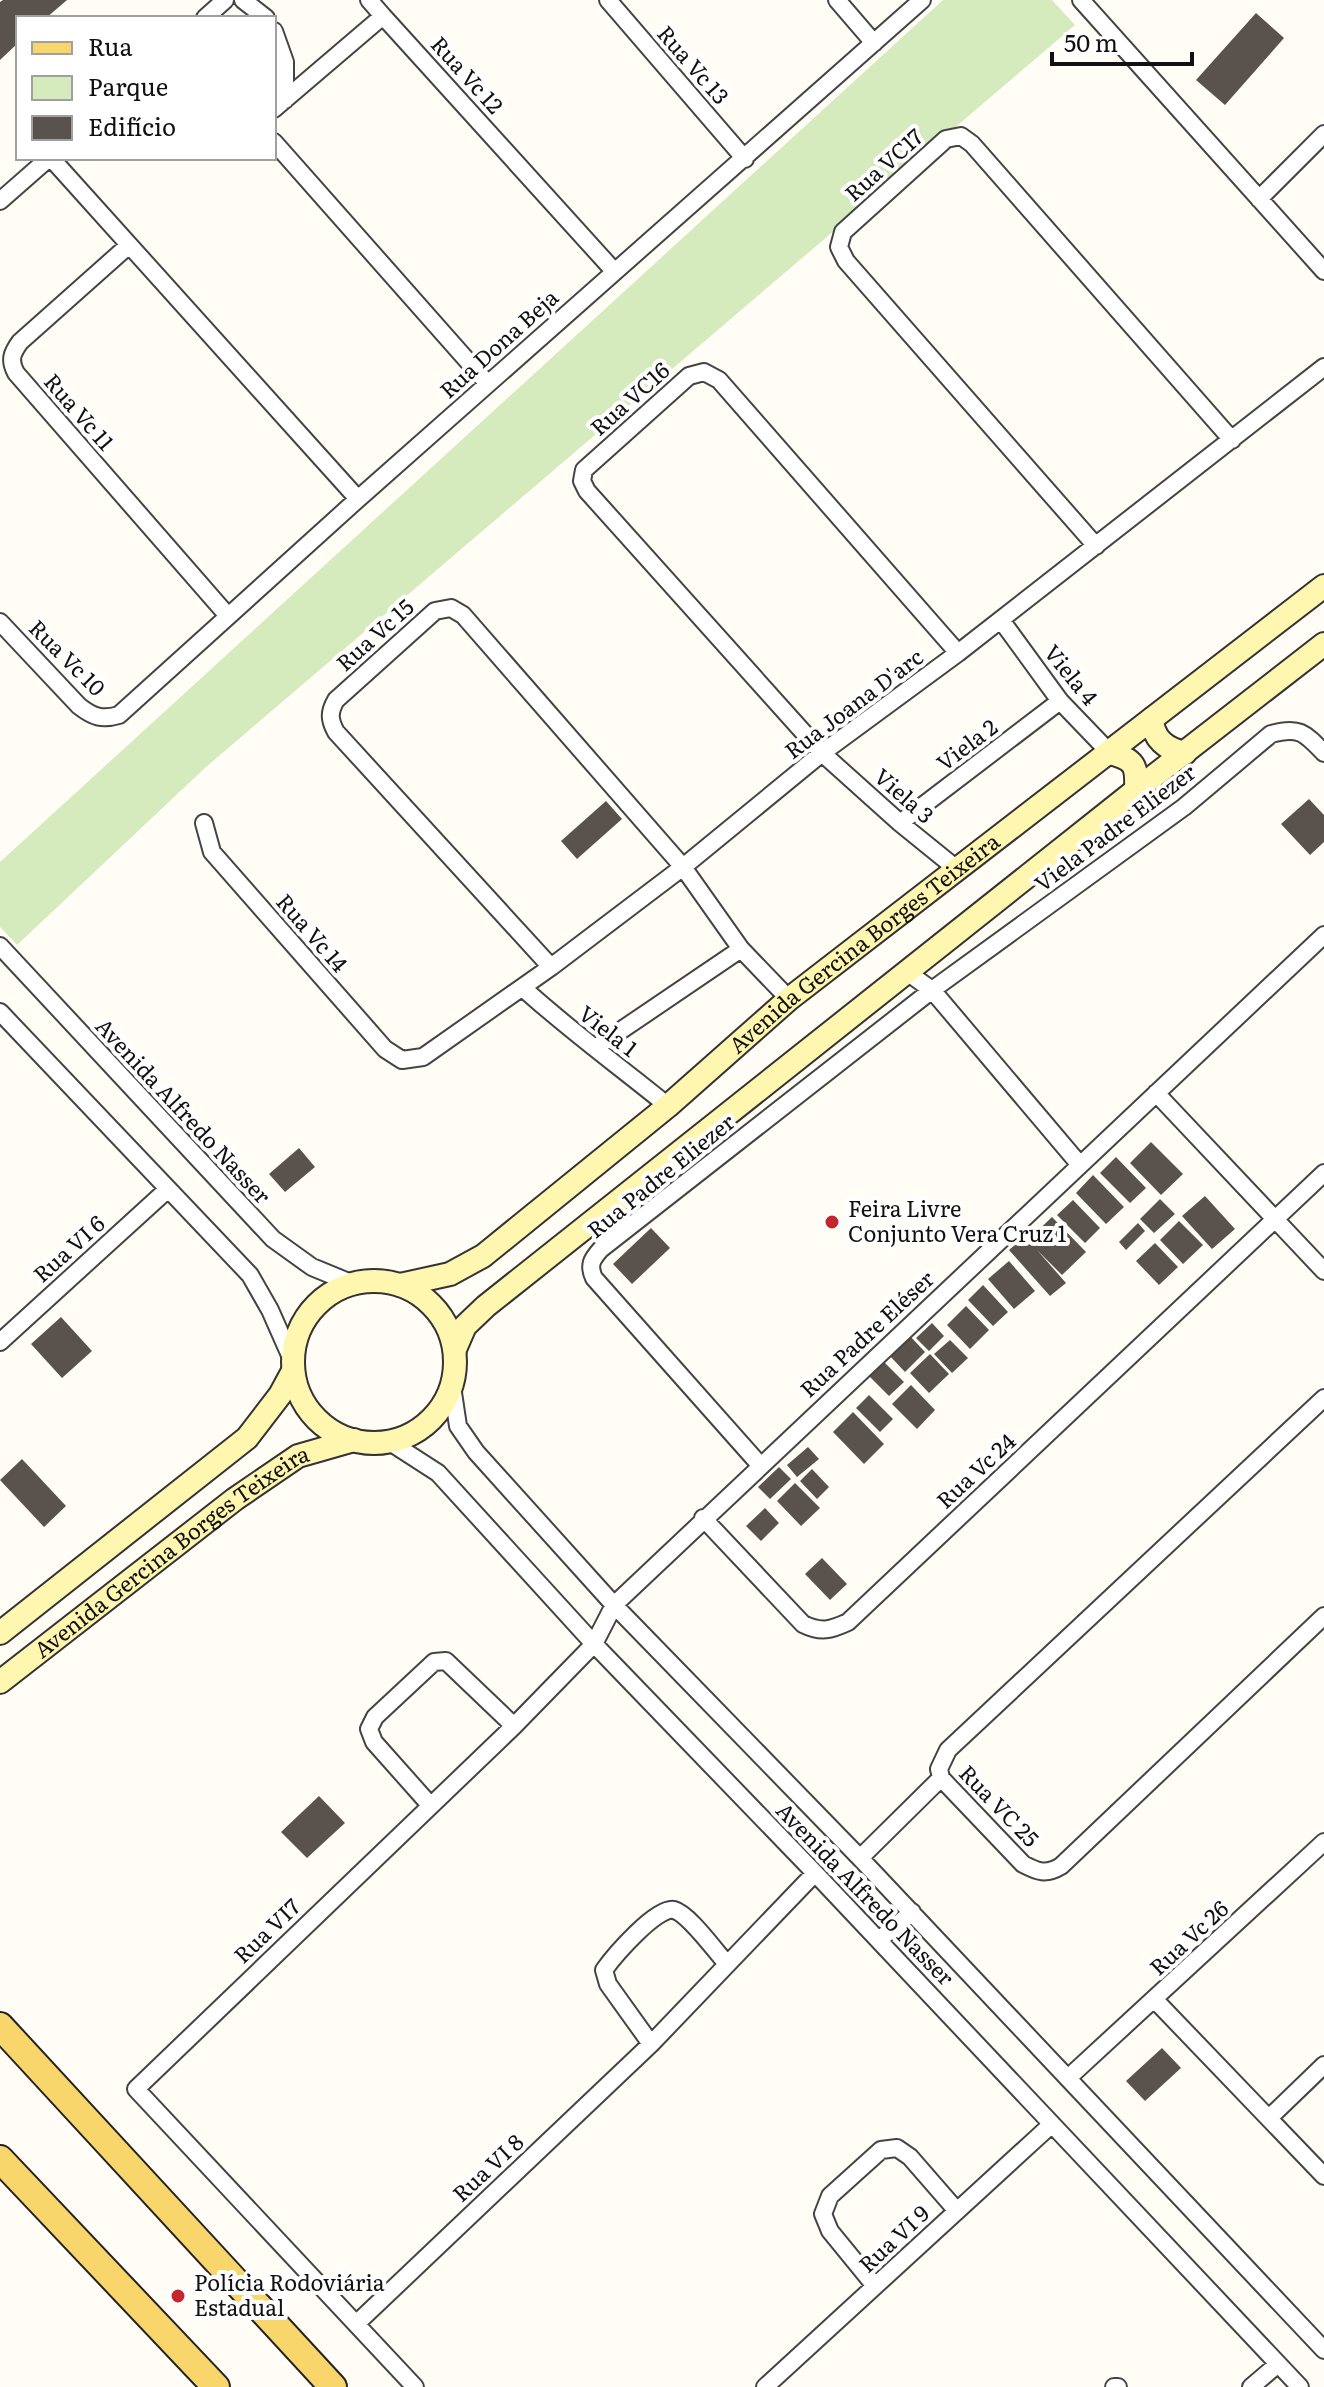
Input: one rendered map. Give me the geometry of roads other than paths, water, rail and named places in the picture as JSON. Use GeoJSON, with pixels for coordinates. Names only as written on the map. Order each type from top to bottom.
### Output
{"type":"FeatureCollection","features":[{"type":"Feature","properties":{"kind":"main road","name":"Avenida Gercina Borges Teixeira"},"geometry":{"type":"LineString","coordinates":[[400,1285],[450,1274],[483,1256],[668,1106],[789,999],[1324,586]]}},
{"type":"Feature","properties":{"kind":"main road"},"geometry":{"type":"LineString","coordinates":[[455,1349],[465,1326],[486,1306],[1324,644]]}},
{"type":"Feature","properties":{"kind":"main road"},"geometry":{"type":"LineString","coordinates":[[1152,719],[1153,731],[1160,741],[1173,750],[1185,753]]}},
{"type":"Feature","properties":{"kind":"main road"},"geometry":{"type":"LineString","coordinates":[[1110,753],[1125,757],[1132,763],[1137,772],[1136,790]]}},
{"type":"Feature","properties":{"kind":"main road"},"geometry":{"type":"LineString","coordinates":[[376,1280],[400,1285],[420,1294],[437,1310],[448,1328],[455,1349],[456,1368],[452,1386],[443,1406],[429,1423],[411,1435],[390,1442],[354,1440],[332,1431],[313,1415],[300,1395],[293,1367],[297,1336],[309,1313],[327,1295],[351,1283],[376,1280]]}},
{"type":"Feature","properties":{"kind":"main road","name":"Avenida Gercina Borges Teixeira"},"geometry":{"type":"LineString","coordinates":[[0,1633],[247,1438],[280,1395],[293,1367]]}},
{"type":"Feature","properties":{"kind":"main road","name":"Avenida Gercina Borges Teixeira"},"geometry":{"type":"LineString","coordinates":[[0,1682],[235,1499],[298,1456],[354,1440]]}},
{"type":"Feature","properties":{"kind":"main road"},"geometry":{"type":"LineString","coordinates":[[0,2026],[333,2387]]}},
{"type":"Feature","properties":{"kind":"main road"},"geometry":{"type":"LineString","coordinates":[[0,2159],[216,2387]]}},
{"type":"Feature","properties":{"kind":"street"},"geometry":{"type":"LineString","coordinates":[[207,16],[225,0]]}},
{"type":"Feature","properties":{"kind":"street"},"geometry":{"type":"LineString","coordinates":[[243,0],[263,16]]}},
{"type":"Feature","properties":{"kind":"street","name":"Rua Vc 12"},"geometry":{"type":"LineString","coordinates":[[369,0],[614,271]]}},
{"type":"Feature","properties":{"kind":"street","name":"Rua Vc 13"},"geometry":{"type":"LineString","coordinates":[[608,0],[745,159]]}},
{"type":"Feature","properties":{"kind":"street"},"geometry":{"type":"LineString","coordinates":[[837,0],[874,43]]}},
{"type":"Feature","properties":{"kind":"street","name":"Rua Dona Beja"},"geometry":{"type":"LineString","coordinates":[[106,719],[119,715],[614,271],[745,159],[922,0]]}},
{"type":"Feature","properties":{"kind":"street"},"geometry":{"type":"LineString","coordinates":[[1081,0],[1324,271]]}},
{"type":"Feature","properties":{"kind":"street"},"geometry":{"type":"LineString","coordinates":[[280,105],[383,16]]}},
{"type":"Feature","properties":{"kind":"street"},"geometry":{"type":"LineString","coordinates":[[276,37],[285,62],[280,105]]}},
{"type":"Feature","properties":{"kind":"street"},"geometry":{"type":"LineString","coordinates":[[1259,199],[1324,134]]}},
{"type":"Feature","properties":{"kind":"street","name":"Rua VC17"},"geometry":{"type":"LineString","coordinates":[[1096,546],[846,261],[839,247],[843,232],[946,139],[961,136],[972,144],[1232,440]]}},
{"type":"Feature","properties":{"kind":"street"},"geometry":{"type":"LineString","coordinates":[[276,144],[488,384]]}},
{"type":"Feature","properties":{"kind":"street"},"geometry":{"type":"LineString","coordinates":[[0,201],[48,160]]}},
{"type":"Feature","properties":{"kind":"street"},"geometry":{"type":"LineString","coordinates":[[52,160],[358,499]]}},
{"type":"Feature","properties":{"kind":"street","name":"Rua Vc 11"},"geometry":{"type":"LineString","coordinates":[[129,245],[20,342],[11,362],[16,373],[228,616]]}},
{"type":"Feature","properties":{"kind":"street","name":"Rua Joana D'arc"},"geometry":{"type":"LineString","coordinates":[[402,1060],[423,1057],[551,967],[683,867],[822,753],[1001,620],[1324,367]]}},
{"type":"Feature","properties":{"kind":"street","name":"Rua VC16"},"geometry":{"type":"LineString","coordinates":[[822,753],[587,491],[582,481],[584,470],[689,376],[704,372],[719,380],[958,653]]}},
{"type":"Feature","properties":{"kind":"street","name":"Rua Vc 15"},"geometry":{"type":"LineString","coordinates":[[551,967],[336,732],[330,721],[330,711],[336,700],[435,611],[451,608],[463,615],[683,867]]}},
{"type":"Feature","properties":{"kind":"street","name":"Viela 4"},"geometry":{"type":"LineString","coordinates":[[1001,620],[1060,701],[1110,753]]}},
{"type":"Feature","properties":{"kind":"street","name":"Rua Vc 10"},"geometry":{"type":"LineString","coordinates":[[0,622],[79,706],[91,716],[106,719]]}},
{"type":"Feature","properties":{"kind":"street","name":"Viela 2"},"geometry":{"type":"LineString","coordinates":[[900,823],[1060,701]]}},
{"type":"Feature","properties":{"kind":"street","name":"Viela Padre Eliezer"},"geometry":{"type":"LineString","coordinates":[[932,990],[1184,807],[1271,734],[1287,730],[1306,733],[1324,753]]}},
{"type":"Feature","properties":{"kind":"street","name":"Viela 3"},"geometry":{"type":"LineString","coordinates":[[822,753],[958,870]]}},
{"type":"Feature","properties":{"kind":"street","name":"Rua Vc 14"},"geometry":{"type":"LineString","coordinates":[[204,823],[212,852],[385,1049],[402,1060]]}},
{"type":"Feature","properties":{"kind":"street"},"geometry":{"type":"LineString","coordinates":[[683,867],[741,949],[789,999]]}},
{"type":"Feature","properties":{"kind":"street","name":"Rua Padre Eléser"},"geometry":{"type":"LineString","coordinates":[[594,1644],[614,1605],[703,1518],[1324,935]]}},
{"type":"Feature","properties":{"kind":"street","name":"Avenida Alfredo Nasser"},"geometry":{"type":"LineString","coordinates":[[0,946],[273,1239],[312,1267],[351,1283]]}},
{"type":"Feature","properties":{"kind":"street"},"geometry":{"type":"LineString","coordinates":[[595,1048],[741,949]]}},
{"type":"Feature","properties":{"kind":"street"},"geometry":{"type":"LineString","coordinates":[[907,972],[932,990],[1080,1165]]}},
{"type":"Feature","properties":{"kind":"street","name":"Viela 1"},"geometry":{"type":"LineString","coordinates":[[523,988],[573,1033],[668,1106]]}},
{"type":"Feature","properties":{"kind":"street","name":"Rua Padre Eliezer"},"geometry":{"type":"LineString","coordinates":[[760,1465],[594,1278],[590,1268],[593,1259],[601,1249],[932,990]]}},
{"type":"Feature","properties":{"kind":"street"},"geometry":{"type":"LineString","coordinates":[[0,1012],[250,1275],[270,1310],[293,1367]]}},
{"type":"Feature","properties":{"kind":"street"},"geometry":{"type":"LineString","coordinates":[[1156,1093],[1324,1271]]}},
{"type":"Feature","properties":{"kind":"street","name":"Rua Vc 24"},"geometry":{"type":"LineString","coordinates":[[703,1518],[803,1624],[817,1631],[832,1630],[848,1622],[1324,1173]]}},
{"type":"Feature","properties":{"kind":"street","name":"Rua VI 6"},"geometry":{"type":"LineString","coordinates":[[0,1342],[168,1189]]}},
{"type":"Feature","properties":{"kind":"street","name":"Avenida Alfredo Nasser"},"geometry":{"type":"LineString","coordinates":[[452,1386],[458,1426],[476,1452],[614,1605],[912,1912],[1068,2078],[1318,2333],[1324,2350]]}},
{"type":"Feature","properties":{"kind":"street","name":"Rua VC 25"},"geometry":{"type":"LineString","coordinates":[[1324,1398],[948,1750],[939,1769],[941,1778],[1023,1864],[1038,1872],[1050,1872],[1061,1866],[1324,1616]]}},
{"type":"Feature","properties":{"kind":"street","name":"Avenida Alfredo Nasser"},"geometry":{"type":"LineString","coordinates":[[390,1442],[438,1473],[594,1644],[879,1940],[1300,2387]]}},
{"type":"Feature","properties":{"kind":"street","name":"Rua VI7"},"geometry":{"type":"LineString","coordinates":[[356,2324],[136,2089],[514,1726],[594,1644]]}},
{"type":"Feature","properties":{"kind":"street"},"geometry":{"type":"LineString","coordinates":[[430,1805],[374,1742],[369,1729],[375,1717],[434,1662],[446,1661],[514,1726]]}},
{"type":"Feature","properties":{"kind":"street"},"geometry":{"type":"LineString","coordinates":[[860,1858],[941,1778]]}},
{"type":"Feature","properties":{"kind":"street","name":"Rua Vc 26"},"geometry":{"type":"LineString","coordinates":[[1324,1842],[1155,2000],[1324,2176]]}},
{"type":"Feature","properties":{"kind":"street","name":"Rua VI 8"},"geometry":{"type":"LineString","coordinates":[[356,2324],[651,2044],[815,1873]]}},
{"type":"Feature","properties":{"kind":"street"},"geometry":{"type":"LineString","coordinates":[[651,2044],[608,1984],[604,1970],[613,1957],[660,1911],[674,1910],[727,1964]]}},
{"type":"Feature","properties":{"kind":"street"},"geometry":{"type":"LineString","coordinates":[[879,1940],[912,1912]]}},
{"type":"Feature","properties":{"kind":"street"},"geometry":{"type":"LineString","coordinates":[[1068,2078],[1155,2000]]}},
{"type":"Feature","properties":{"kind":"street"},"geometry":{"type":"LineString","coordinates":[[1269,2118],[1324,2065]]}},
{"type":"Feature","properties":{"kind":"street","name":"Rua VI 9"},"geometry":{"type":"LineString","coordinates":[[765,2387],[1052,2124]]}},
{"type":"Feature","properties":{"kind":"street"},"geometry":{"type":"LineString","coordinates":[[875,2286],[830,2231],[823,2214],[830,2196],[881,2150],[897,2148],[910,2157],[957,2211]]}},
{"type":"Feature","properties":{"kind":"street"},"geometry":{"type":"LineString","coordinates":[[356,2324],[415,2387]]}},
{"type":"Feature","properties":{"kind":"street"},"geometry":{"type":"LineString","coordinates":[[1251,2387],[1278,2364]]}},
{"type":"Feature","properties":{"kind":"place","name":"Feira Livre Conjunto Vera Cruz 1"},"geometry":{"type":"Point","coordinates":[832,1222]}},
{"type":"Feature","properties":{"kind":"place","name":"Polícia Rodoviária Estadual"},"geometry":{"type":"Point","coordinates":[178,2296]}}]}
